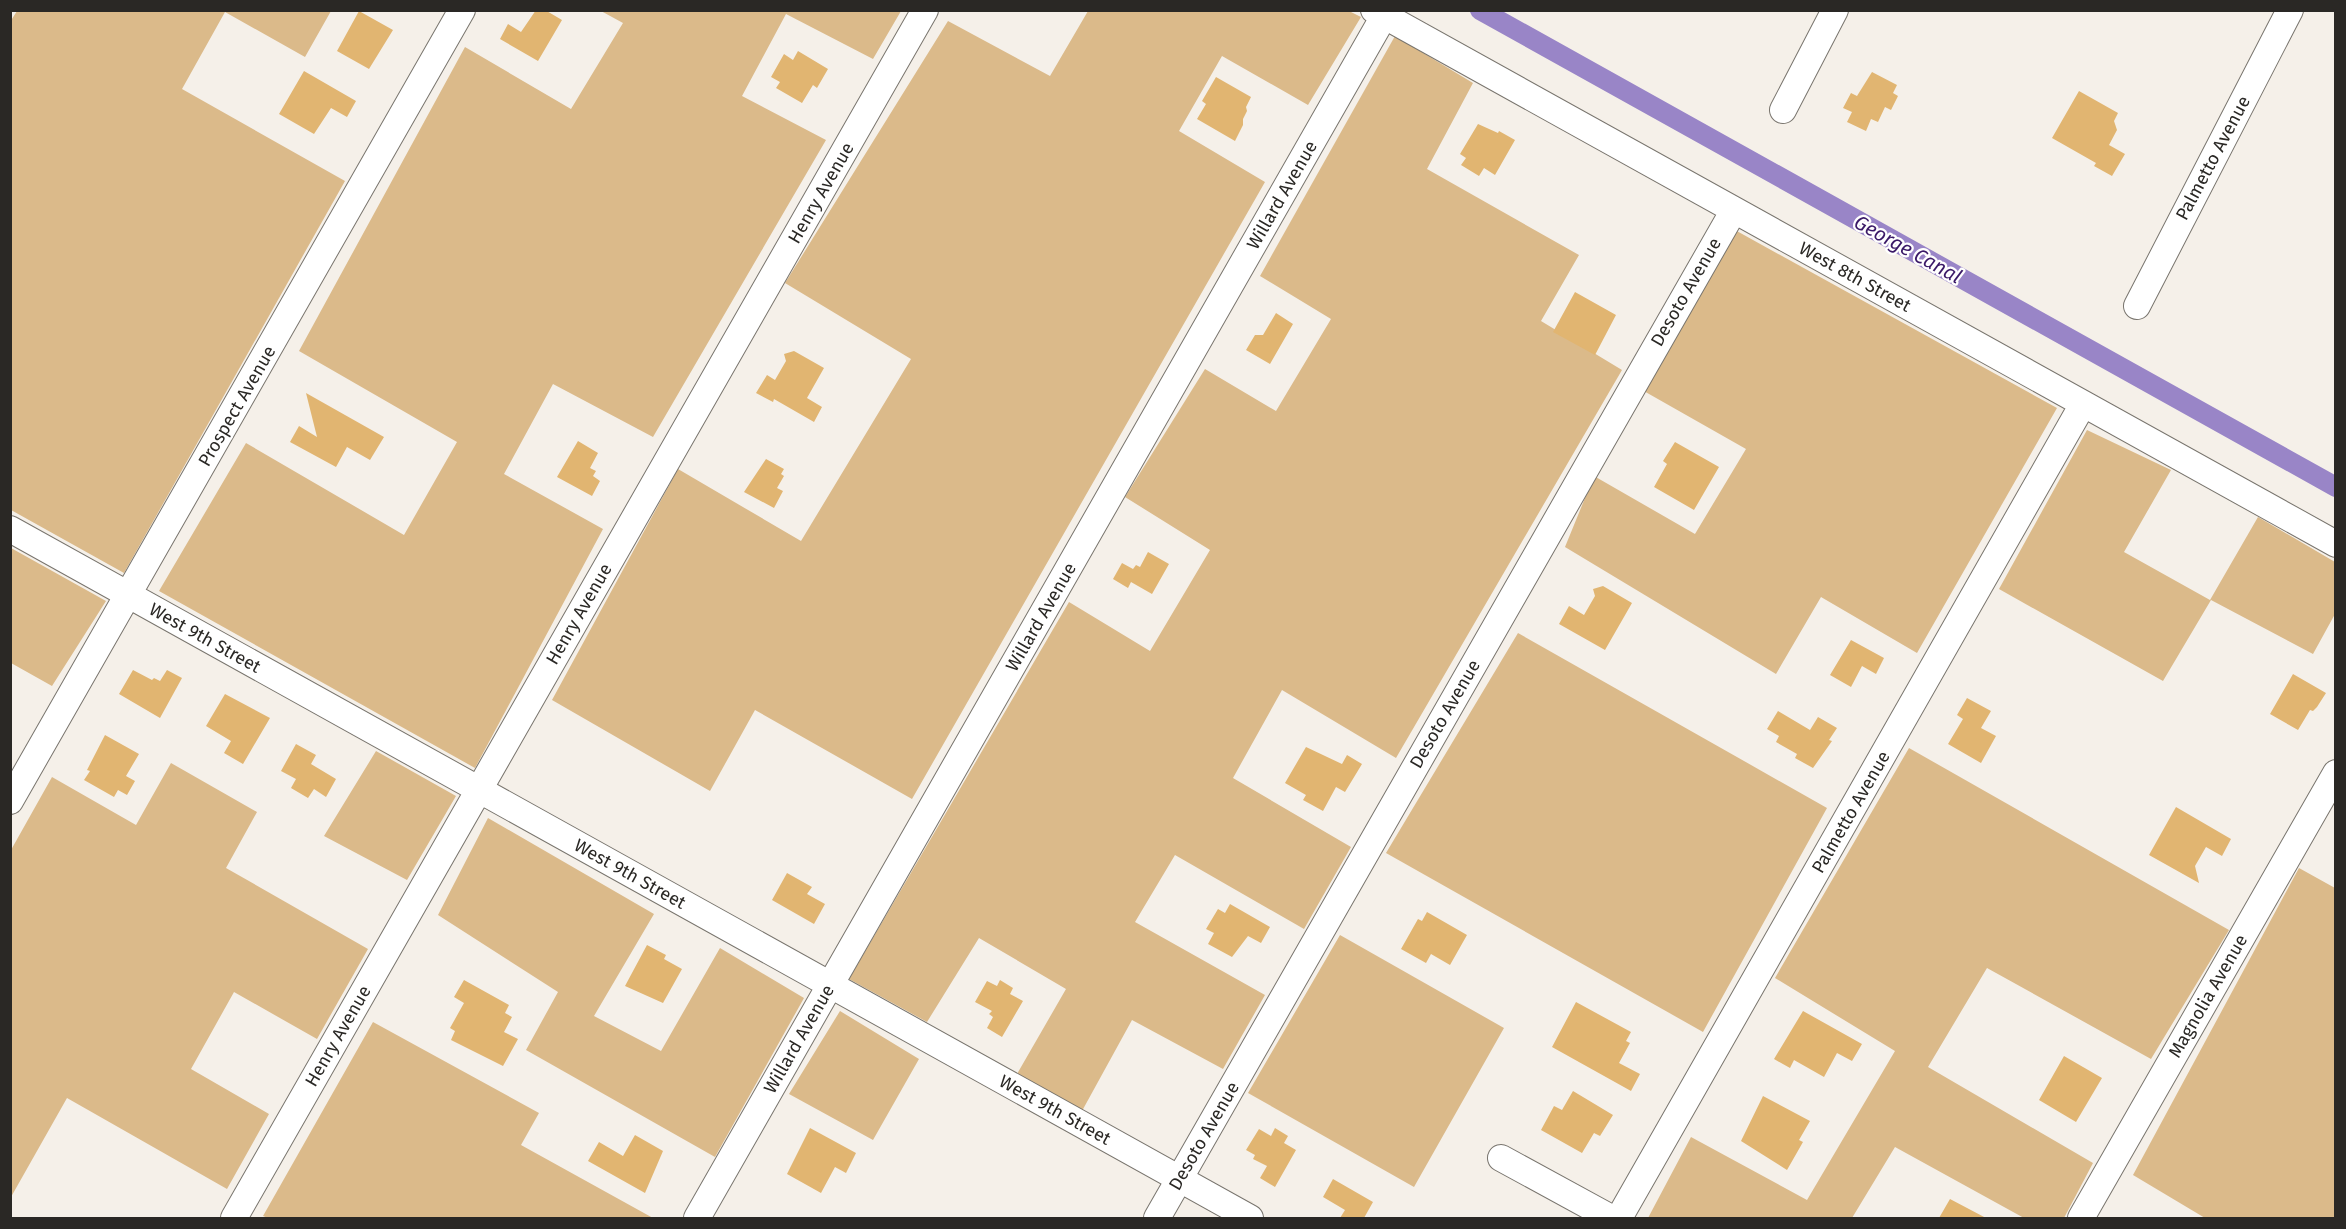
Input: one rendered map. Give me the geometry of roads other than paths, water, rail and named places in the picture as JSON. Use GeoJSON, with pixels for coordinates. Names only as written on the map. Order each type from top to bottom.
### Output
{"type":"FeatureCollection","features":[{"type":"Feature","properties":{"kind":"street","name":"Prospect Avenue"},"geometry":{"type":"LineString","coordinates":[[10,801],[462,10]]}},
{"type":"Feature","properties":{"kind":"street","name":"Henry Avenue"},"geometry":{"type":"LineString","coordinates":[[234,1218],[925,10]]}},
{"type":"Feature","properties":{"kind":"street"},"geometry":{"type":"LineString","coordinates":[[1783,110],[1835,10]]}},
{"type":"Feature","properties":{"kind":"street","name":"Palmetto Avenue"},"geometry":{"type":"LineString","coordinates":[[2136,306],[2290,10]]}},
{"type":"Feature","properties":{"kind":"street","name":"West 8th Street"},"geometry":{"type":"LineString","coordinates":[[1379,13],[2336,544]]}},
{"type":"Feature","properties":{"kind":"street","name":"Willard Avenue"},"geometry":{"type":"LineString","coordinates":[[697,1218],[1379,13]]}},
{"type":"Feature","properties":{"kind":"street","name":"Desoto Avenue"},"geometry":{"type":"LineString","coordinates":[[1157,1218],[1734,210]]}},
{"type":"Feature","properties":{"kind":"street","name":"Palmetto Avenue"},"geometry":{"type":"LineString","coordinates":[[1619,1218],[2083,404]]}},
{"type":"Feature","properties":{"kind":"street","name":"West 9th Street"},"geometry":{"type":"LineString","coordinates":[[10,529],[1250,1218]]}},
{"type":"Feature","properties":{"kind":"street","name":"Magnolia Avenue"},"geometry":{"type":"LineString","coordinates":[[2081,1218],[2336,773]]}},
{"type":"Feature","properties":{"kind":"street"},"geometry":{"type":"LineString","coordinates":[[1501,1158],[1611,1218]]}},
{"type":"Feature","properties":{"kind":"waterway","name":"George Canal"},"geometry":{"type":"LineString","coordinates":[[1480,10],[2336,487]]}}]}
